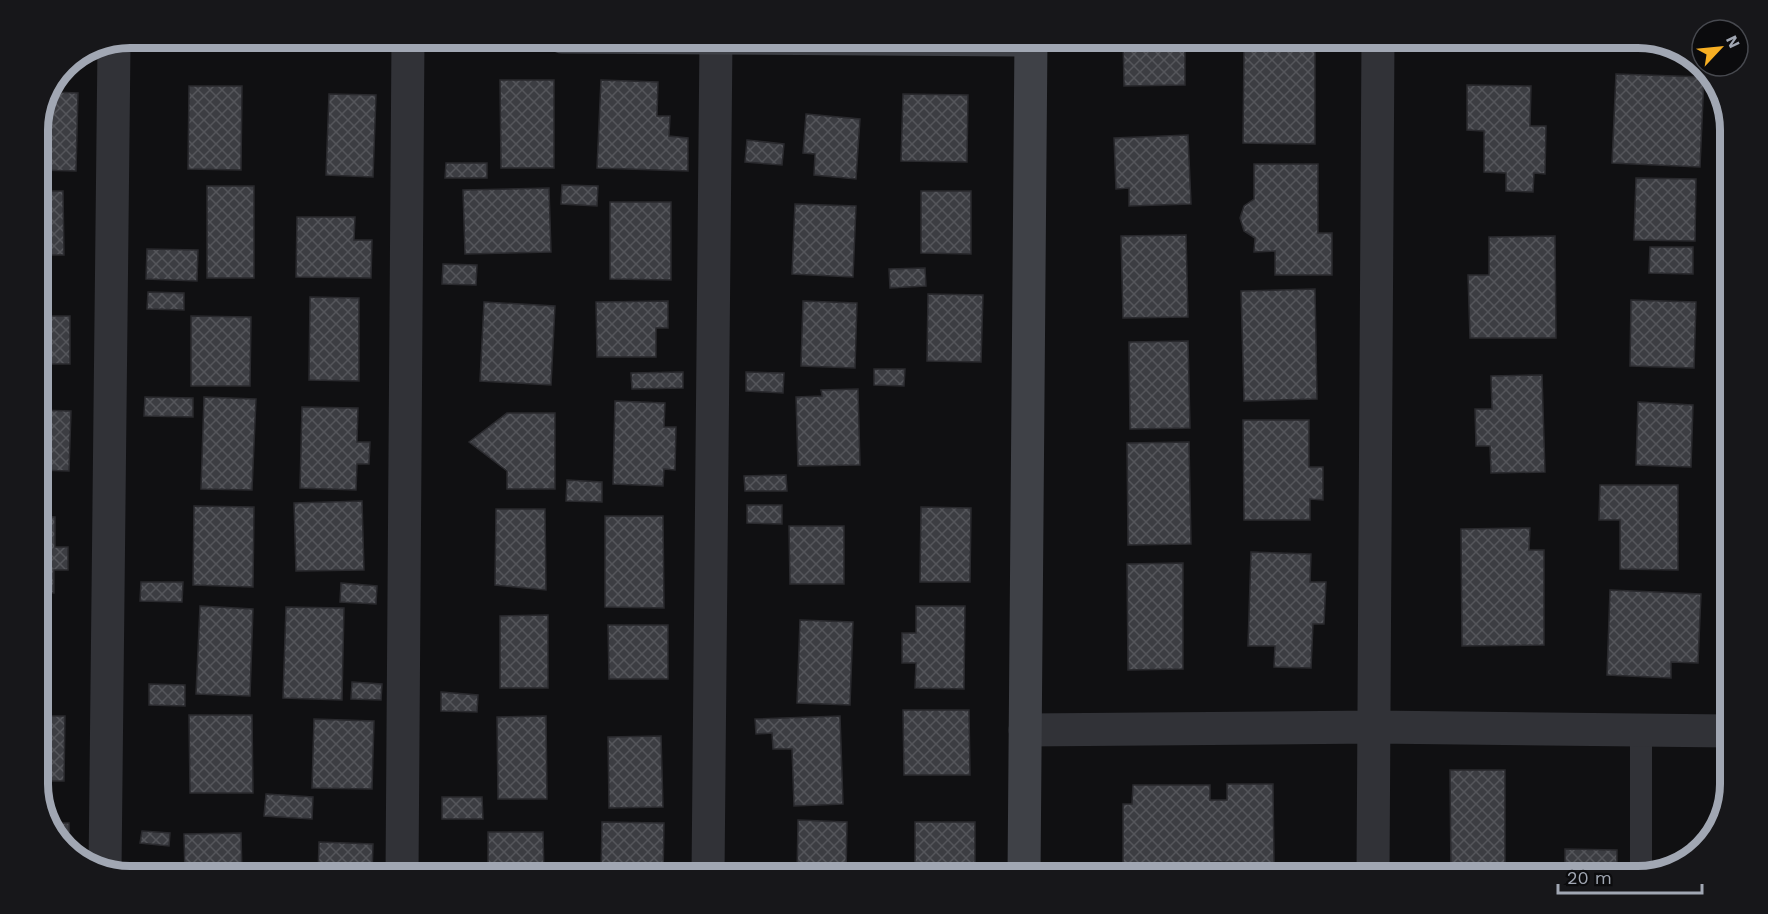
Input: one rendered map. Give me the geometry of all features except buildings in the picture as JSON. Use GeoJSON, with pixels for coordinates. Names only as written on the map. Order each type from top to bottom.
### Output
{"type":"FeatureCollection","features":[{"type":"Feature","properties":{"kind":"street"},"geometry":{"type":"LineString","coordinates":[[402,866],[408,48]]}},
{"type":"Feature","properties":{"kind":"street"},"geometry":{"type":"LineString","coordinates":[[708,866],[716,48]]}},
{"type":"Feature","properties":{"kind":"street"},"geometry":{"type":"LineString","coordinates":[[1024,866],[1031,48]]}},
{"type":"Feature","properties":{"kind":"street"},"geometry":{"type":"LineString","coordinates":[[1373,866],[1378,48]]}},
{"type":"Feature","properties":{"kind":"street"},"geometry":{"type":"LineString","coordinates":[[105,862],[114,50]]}},
{"type":"Feature","properties":{"kind":"street"},"geometry":{"type":"LineString","coordinates":[[1025,730],[1374,727],[1720,731]]}},
{"type":"Feature","properties":{"kind":"lane"},"geometry":{"type":"LineString","coordinates":[[1641,730],[1641,866]]}}]}
